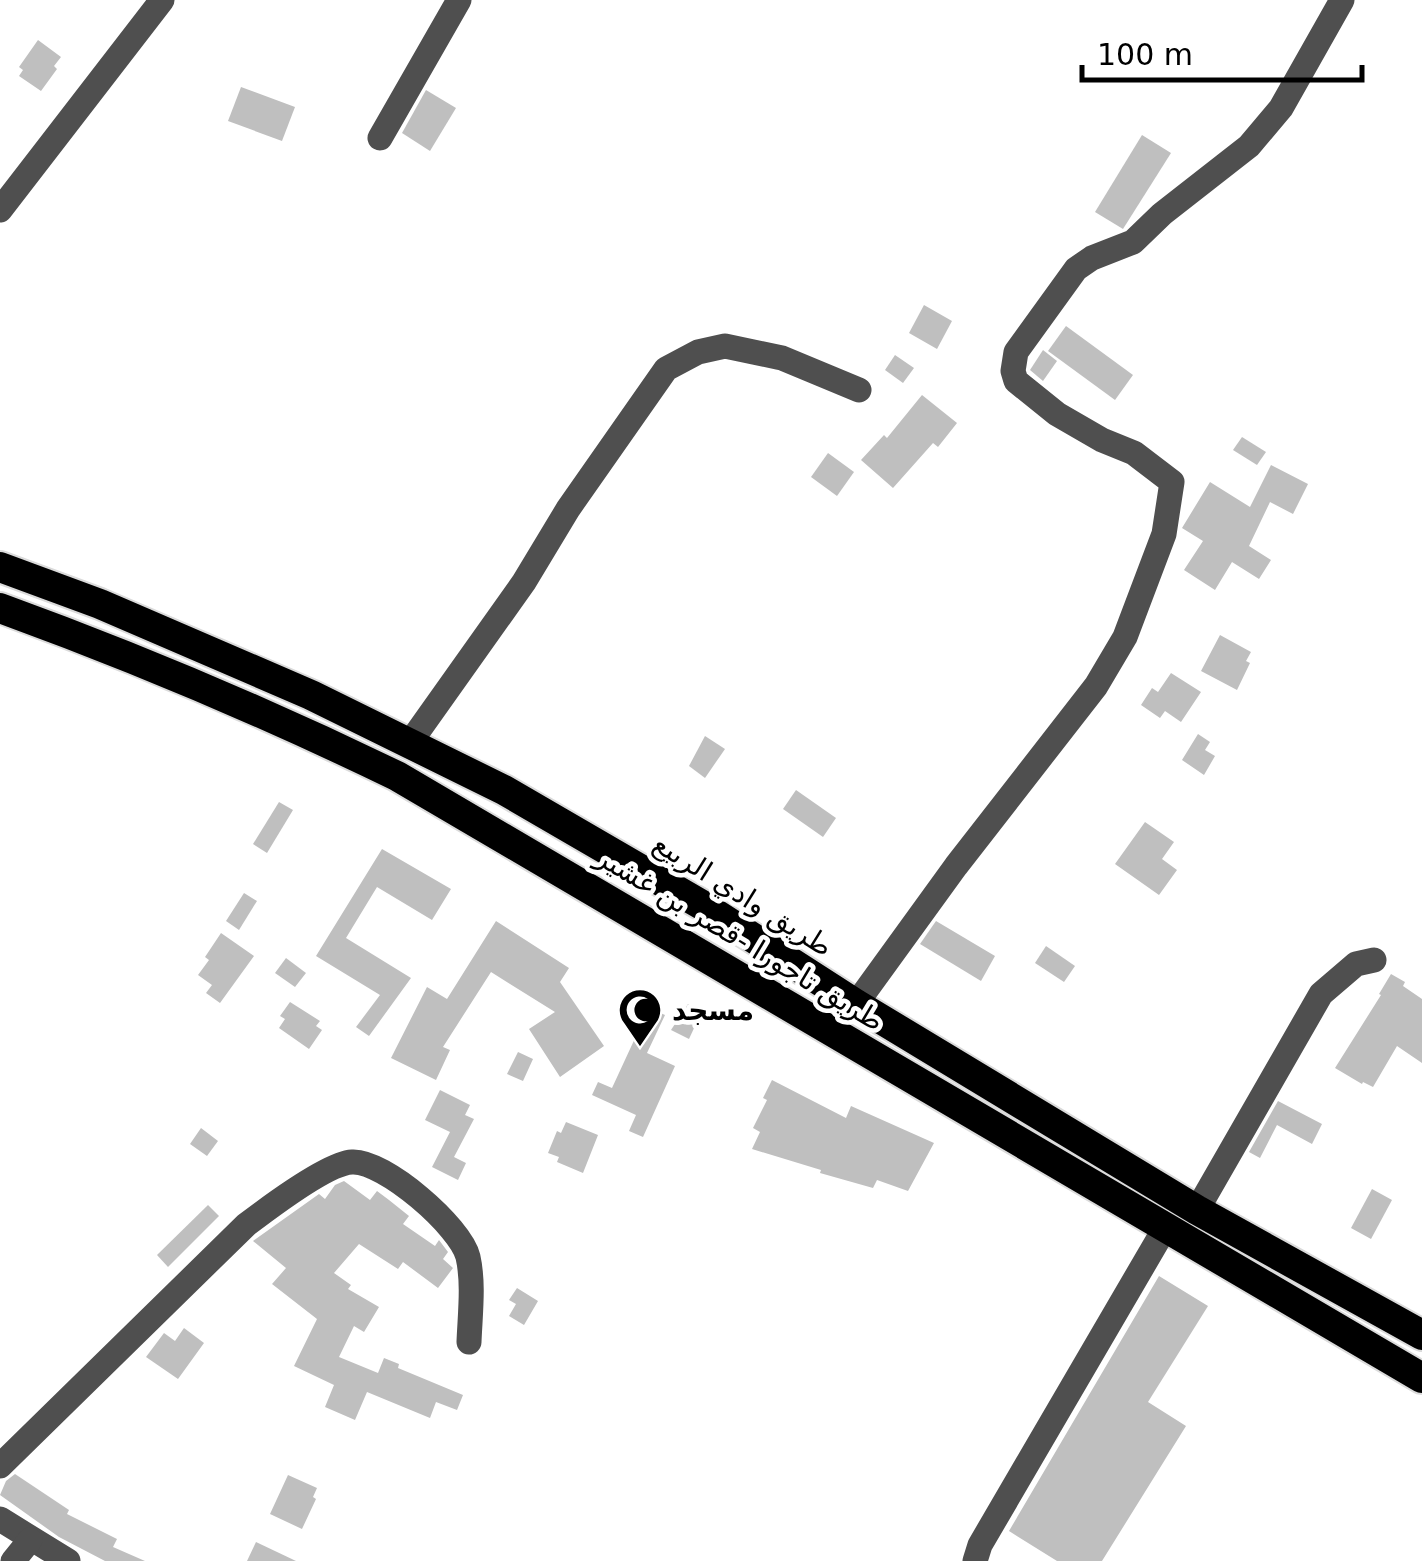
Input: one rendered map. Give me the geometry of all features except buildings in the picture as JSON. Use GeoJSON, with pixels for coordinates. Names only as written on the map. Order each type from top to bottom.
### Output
{"type":"FeatureCollection","features":[{"type":"Feature","properties":{"kind":"highway","name":"طريق وادي الربيع"},"geometry":{"type":"LineString","coordinates":[[0,567],[118,612],[311,695],[504,790],[702,905],[856,1004],[1196,1210],[1422,1335]]}},
{"type":"Feature","properties":{"kind":"highway","name":"طريق تاجورا -قصر بن غشير"},"geometry":{"type":"LineString","coordinates":[[0,608],[88,640],[292,725],[397,776],[1422,1378]]}},
{"type":"Feature","properties":{"kind":"street"},"geometry":{"type":"LineString","coordinates":[[0,210],[162,0]]}},
{"type":"Feature","properties":{"kind":"street"},"geometry":{"type":"LineString","coordinates":[[380,138],[459,0]]}},
{"type":"Feature","properties":{"kind":"street"},"geometry":{"type":"LineString","coordinates":[[856,1004],[956,866],[1096,686],[1126,637],[1164,534],[1172,482],[1134,452],[1102,440],[1057,414],[1016,381],[1016,352],[1076,269],[1092,258],[1133,242],[1162,214],[1249,146],[1281,108],[1342,0]]}},
{"type":"Feature","properties":{"kind":"street"},"geometry":{"type":"LineString","coordinates":[[409,744],[524,582],[568,509],[666,369],[698,352],[725,346],[782,358],[859,390]]}},
{"type":"Feature","properties":{"kind":"street"},"geometry":{"type":"LineString","coordinates":[[1196,1210],[1322,994],[1356,964],[1374,960]]}},
{"type":"Feature","properties":{"kind":"street"},"geometry":{"type":"LineString","coordinates":[[0,1466],[246,1225],[344,1164],[374,1167],[398,1180],[459,1238],[468,1258],[470,1278],[469,1342]]}},
{"type":"Feature","properties":{"kind":"street"},"geometry":{"type":"LineString","coordinates":[[975,1561],[980,1545],[1166,1228]]}},
{"type":"Feature","properties":{"kind":"street"},"geometry":{"type":"LineString","coordinates":[[0,1519],[68,1561]]}},
{"type":"Feature","properties":{"kind":"street"},"geometry":{"type":"LineString","coordinates":[[14,1561],[30,1540]]}},
{"type":"Feature","properties":{"kind":"place","name":"مسجد"},"geometry":{"type":"Point","coordinates":[640,1048]}}]}
